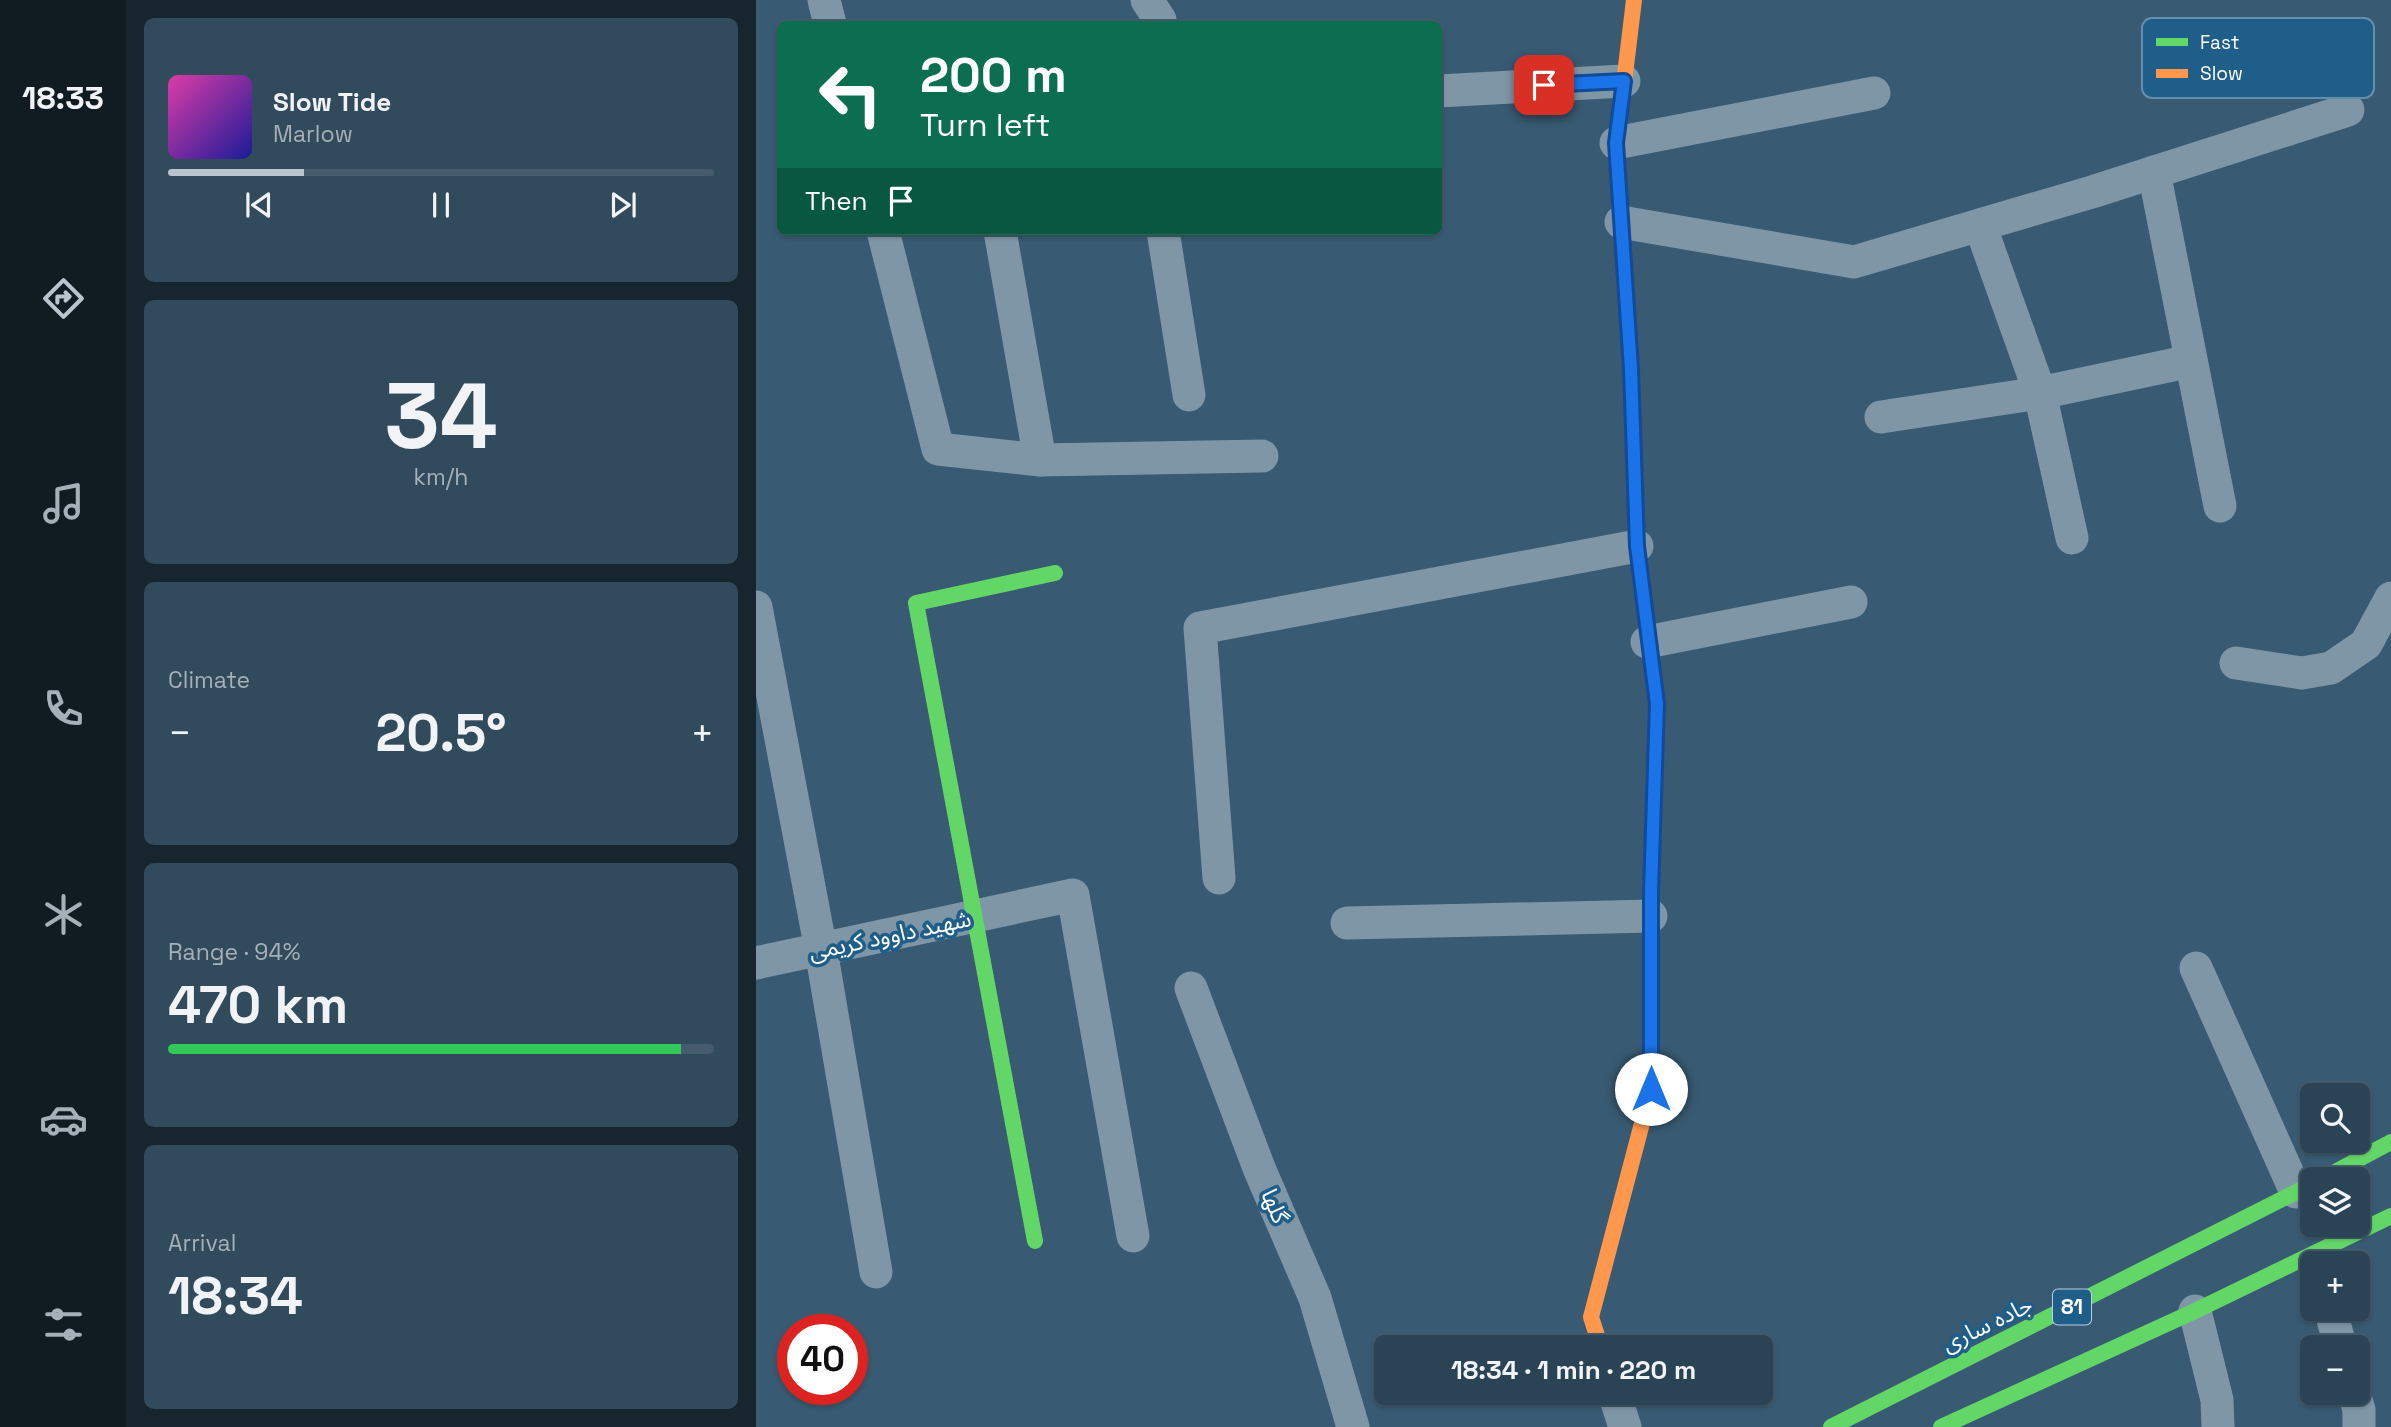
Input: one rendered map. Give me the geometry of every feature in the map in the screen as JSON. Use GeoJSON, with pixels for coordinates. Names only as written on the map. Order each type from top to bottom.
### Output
{"type":"FeatureCollection","features":[{"type":"Feature","properties":{"kind":"main road"},"geometry":{"type":"LineString","coordinates":[[1597,1335],[1591,1317],[1651,1089],[1651,916],[1657,704],[1647,642],[1637,546],[1631,369],[1616,143],[1634,0]]}},
{"type":"Feature","properties":{"kind":"main road"},"geometry":{"type":"LineString","coordinates":[[1035,1241],[916,603],[1055,573]]}},
{"type":"Feature","properties":{"kind":"main road","name":"جاده ساری"},"geometry":{"type":"LineString","coordinates":[[2343,1167],[2391,1142]]}},
{"type":"Feature","properties":{"kind":"main road","name":"جاده ساری"},"geometry":{"type":"LineString","coordinates":[[1830,1427],[2165,1261],[2300,1190]]}},
{"type":"Feature","properties":{"kind":"main road","name":"81"},"geometry":{"type":"LineString","coordinates":[[2327,1251],[2391,1216]]}},
{"type":"Feature","properties":{"kind":"main road","name":"81"},"geometry":{"type":"LineString","coordinates":[[1941,1427],[1999,1415],[2195,1311],[2300,1264]]}},
{"type":"Feature","properties":{"kind":"street"},"geometry":{"type":"LineString","coordinates":[[824,0],[829,21]]}},
{"type":"Feature","properties":{"kind":"street"},"geometry":{"type":"LineString","coordinates":[[1442,91],[1624,81]]}},
{"type":"Feature","properties":{"kind":"street"},"geometry":{"type":"LineString","coordinates":[[1616,143],[1874,93]]}},
{"type":"Feature","properties":{"kind":"street"},"geometry":{"type":"LineString","coordinates":[[1621,222],[1854,262],[2154,172],[2348,110]]}},
{"type":"Feature","properties":{"kind":"street"},"geometry":{"type":"LineString","coordinates":[[2154,172],[2220,506]]}},
{"type":"Feature","properties":{"kind":"street"},"geometry":{"type":"LineString","coordinates":[[1980,225],[2040,393],[2072,538]]}},
{"type":"Feature","properties":{"kind":"street"},"geometry":{"type":"LineString","coordinates":[[884,235],[938,449],[1040,460],[1262,456]]}},
{"type":"Feature","properties":{"kind":"street"},"geometry":{"type":"LineString","coordinates":[[1001,235],[1040,460]]}},
{"type":"Feature","properties":{"kind":"street"},"geometry":{"type":"LineString","coordinates":[[1164,235],[1189,395]]}},
{"type":"Feature","properties":{"kind":"street"},"geometry":{"type":"LineString","coordinates":[[1881,417],[2040,393],[2191,360]]}},
{"type":"Feature","properties":{"kind":"street"},"geometry":{"type":"LineString","coordinates":[[1219,878],[1200,628],[1637,546]]}},
{"type":"Feature","properties":{"kind":"street"},"geometry":{"type":"LineString","coordinates":[[2236,663],[2302,673],[2331,668],[2366,644],[2391,598]]}},
{"type":"Feature","properties":{"kind":"street"},"geometry":{"type":"LineString","coordinates":[[1647,642],[1851,603]]}},
{"type":"Feature","properties":{"kind":"street"},"geometry":{"type":"LineString","coordinates":[[756,607],[821,950],[876,1272]]}},
{"type":"Feature","properties":{"kind":"street","name":"شهید داوود کریمی"},"geometry":{"type":"LineString","coordinates":[[756,963],[1073,895],[1133,1236]]}},
{"type":"Feature","properties":{"kind":"street"},"geometry":{"type":"LineString","coordinates":[[1347,923],[1651,916]]}},
{"type":"Feature","properties":{"kind":"street"},"geometry":{"type":"LineString","coordinates":[[2196,968],[2300,1168]]}},
{"type":"Feature","properties":{"kind":"street","name":"گلها"},"geometry":{"type":"LineString","coordinates":[[1191,988],[1259,1168],[1315,1298],[1353,1427]]}},
{"type":"Feature","properties":{"kind":"street"},"geometry":{"type":"LineString","coordinates":[[2195,1311],[2217,1400],[2218,1427]]}},
{"type":"Feature","properties":{"kind":"street"},"geometry":{"type":"LineString","coordinates":[[1619,1405],[1625,1427]]}},
{"type":"Feature","properties":{"kind":"street"},"geometry":{"type":"LineString","coordinates":[[2358,1405],[2359,1427]]}},
{"type":"Feature","properties":{"kind":"traffic: fast"},"geometry":{"type":"LineString","coordinates":[[1616,149],[1631,369],[1637,546],[1657,703],[1651,892],[1651,1040]]}},
{"type":"Feature","properties":{"kind":"traffic: fast"},"geometry":{"type":"LineString","coordinates":[[1035,1241],[916,603],[1055,573]]}},
{"type":"Feature","properties":{"kind":"traffic: fast"},"geometry":{"type":"LineString","coordinates":[[2344,1167],[2391,1142]]}},
{"type":"Feature","properties":{"kind":"traffic: fast"},"geometry":{"type":"LineString","coordinates":[[1831,1427],[2300,1190]]}},
{"type":"Feature","properties":{"kind":"traffic: fast"},"geometry":{"type":"LineString","coordinates":[[1941,1427],[2195,1311],[2391,1216]]}},
{"type":"Feature","properties":{"kind":"traffic: slow"},"geometry":{"type":"LineString","coordinates":[[1616,149],[1634,0]]}},
{"type":"Feature","properties":{"kind":"traffic: slow"},"geometry":{"type":"LineString","coordinates":[[1597,1335],[1591,1317],[1651,1089],[1651,1040]]}},
{"type":"Feature","properties":{"kind":"route"},"geometry":{"type":"LineString","coordinates":[[1544,85],[1624,81],[1616,143],[1631,369],[1637,546],[1647,642],[1657,704],[1651,892],[1651,1089]]}}]}
